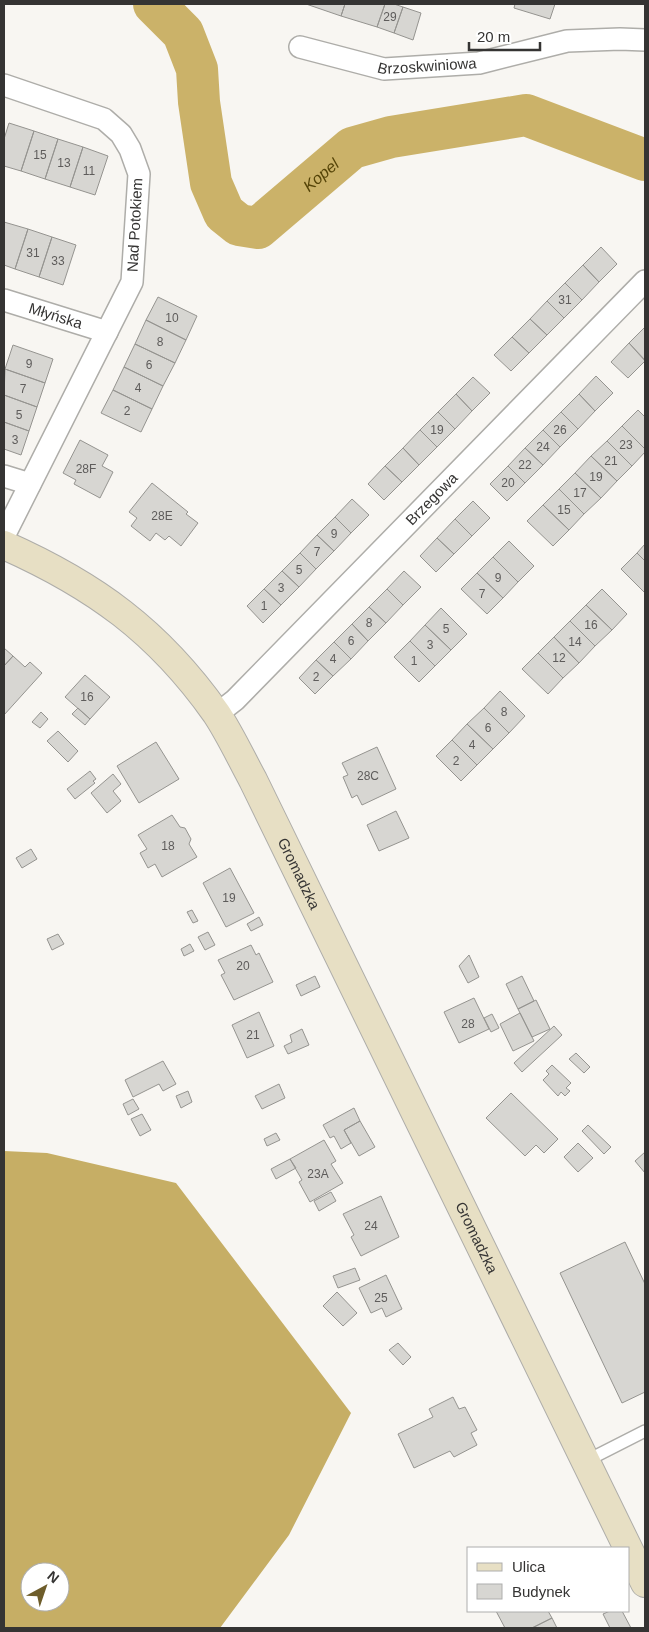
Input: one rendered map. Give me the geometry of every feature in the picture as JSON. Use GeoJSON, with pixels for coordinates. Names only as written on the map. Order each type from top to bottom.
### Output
{"type":"FeatureCollection","features":[{"type":"Feature","properties":{"kind":"street","name":"Brzoskwiniowa"},"geometry":{"type":"LineString","coordinates":[[300,47],[384,69],[480,63],[567,41],[645,40]]}},
{"type":"Feature","properties":{"kind":"street","name":"Nad Potokiem"},"geometry":{"type":"LineString","coordinates":[[4,86],[104,119],[121,134],[130,149],[139,174],[132,282],[4,536]]}},
{"type":"Feature","properties":{"kind":"street","name":"Brzegowa"},"geometry":{"type":"LineString","coordinates":[[216,714],[242,693],[645,281]]}},
{"type":"Feature","properties":{"kind":"street","name":"Młyńska"},"geometry":{"type":"LineString","coordinates":[[4,300],[108,332]]}},
{"type":"Feature","properties":{"kind":"street"},"geometry":{"type":"LineString","coordinates":[[4,476],[30,484]]}},
{"type":"Feature","properties":{"kind":"street","name":"Gromadzka"},"geometry":{"type":"LineString","coordinates":[[4,545],[62,573],[130,619],[167,653],[216,714],[253,780],[628,1547]]}},
{"type":"Feature","properties":{"kind":"street","name":"Gromadzka"},"geometry":{"type":"LineString","coordinates":[[629,1550],[645,1583]]}},
{"type":"Feature","properties":{"kind":"lane"},"geometry":{"type":"LineString","coordinates":[[586,1461],[645,1431]]}},
{"type":"Feature","properties":{"kind":"shaded area"},"geometry":{"type":"Polygon","coordinates":[[[4,1151],[47,1153],[176,1183],[351,1413],[289,1535],[220,1628],[4,1628],[4,1151]]]}},
{"type":"Feature","properties":{"kind":"building"},"geometry":{"type":"Polygon","coordinates":[[[306,4],[345,4],[341,16],[306,4]]]}},
{"type":"Feature","properties":{"kind":"building"},"geometry":{"type":"Polygon","coordinates":[[[345,4],[385,4],[377,27],[341,16],[345,4]]]}},
{"type":"Feature","properties":{"kind":"building"},"geometry":{"type":"Polygon","coordinates":[[[385,4],[403,7],[394,33],[377,27],[385,4]]]}},
{"type":"Feature","properties":{"kind":"building"},"geometry":{"type":"Polygon","coordinates":[[[515,4],[555,4],[550,19],[514,8],[515,4]]]}},
{"type":"Feature","properties":{"kind":"building"},"geometry":{"type":"Polygon","coordinates":[[[403,7],[421,13],[413,40],[394,33],[403,7]]]}},
{"type":"Feature","properties":{"kind":"building"},"geometry":{"type":"Polygon","coordinates":[[[9,123],[34,131],[21,171],[4,166],[4,139],[9,123]]]}},
{"type":"Feature","properties":{"kind":"building"},"geometry":{"type":"Polygon","coordinates":[[[34,131],[58,139],[45,179],[21,171],[34,131]]]}},
{"type":"Feature","properties":{"kind":"building"},"geometry":{"type":"Polygon","coordinates":[[[58,139],[83,147],[70,187],[45,179],[58,139]]]}},
{"type":"Feature","properties":{"kind":"building"},"geometry":{"type":"Polygon","coordinates":[[[83,147],[108,156],[95,195],[70,187],[83,147]]]}},
{"type":"Feature","properties":{"kind":"building"},"geometry":{"type":"Polygon","coordinates":[[[4,222],[28,229],[15,269],[4,265],[4,222]]]}},
{"type":"Feature","properties":{"kind":"building"},"geometry":{"type":"Polygon","coordinates":[[[28,229],[52,237],[39,277],[15,269],[28,229]]]}},
{"type":"Feature","properties":{"kind":"building"},"geometry":{"type":"Polygon","coordinates":[[[52,237],[76,245],[63,285],[39,277],[52,237]]]}},
{"type":"Feature","properties":{"kind":"building"},"geometry":{"type":"Polygon","coordinates":[[[601,247],[617,264],[599,282],[583,265],[601,247]]]}},
{"type":"Feature","properties":{"kind":"building"},"geometry":{"type":"Polygon","coordinates":[[[583,265],[599,282],[582,300],[565,283],[583,265]]]}},
{"type":"Feature","properties":{"kind":"building"},"geometry":{"type":"Polygon","coordinates":[[[565,283],[582,300],[564,318],[547,301],[565,283]]]}},
{"type":"Feature","properties":{"kind":"building"},"geometry":{"type":"Polygon","coordinates":[[[158,297],[197,316],[186,340],[146,320],[158,297]]]}},
{"type":"Feature","properties":{"kind":"building"},"geometry":{"type":"Polygon","coordinates":[[[547,301],[564,318],[547,335],[530,319],[547,301]]]}},
{"type":"Feature","properties":{"kind":"building"},"geometry":{"type":"Polygon","coordinates":[[[530,319],[547,335],[529,353],[512,337],[530,319]]]}},
{"type":"Feature","properties":{"kind":"building"},"geometry":{"type":"Polygon","coordinates":[[[146,320],[186,340],[175,363],[135,344],[146,320]]]}},
{"type":"Feature","properties":{"kind":"building"},"geometry":{"type":"Polygon","coordinates":[[[645,327],[645,360],[629,343],[645,327]]]}},
{"type":"Feature","properties":{"kind":"building"},"geometry":{"type":"Polygon","coordinates":[[[512,337],[529,353],[511,371],[494,355],[512,337]]]}},
{"type":"Feature","properties":{"kind":"building"},"geometry":{"type":"Polygon","coordinates":[[[629,343],[645,361],[628,378],[611,362],[629,343]]]}},
{"type":"Feature","properties":{"kind":"building"},"geometry":{"type":"Polygon","coordinates":[[[135,344],[175,363],[163,386],[124,367],[135,344]]]}},
{"type":"Feature","properties":{"kind":"building"},"geometry":{"type":"Polygon","coordinates":[[[13,345],[53,359],[45,383],[5,369],[13,345]]]}},
{"type":"Feature","properties":{"kind":"building"},"geometry":{"type":"Polygon","coordinates":[[[124,367],[163,386],[152,409],[113,390],[124,367]]]}},
{"type":"Feature","properties":{"kind":"building"},"geometry":{"type":"Polygon","coordinates":[[[5,369],[45,383],[37,407],[4,395],[5,369]]]}},
{"type":"Feature","properties":{"kind":"building"},"geometry":{"type":"Polygon","coordinates":[[[596,376],[613,393],[595,411],[579,394],[596,376]]]}},
{"type":"Feature","properties":{"kind":"building"},"geometry":{"type":"Polygon","coordinates":[[[473,377],[490,393],[472,411],[456,394],[473,377]]]}},
{"type":"Feature","properties":{"kind":"building"},"geometry":{"type":"Polygon","coordinates":[[[113,390],[152,409],[141,432],[101,413],[113,390]]]}},
{"type":"Feature","properties":{"kind":"building"},"geometry":{"type":"Polygon","coordinates":[[[456,394],[472,411],[455,429],[438,412],[456,394]]]}},
{"type":"Feature","properties":{"kind":"building"},"geometry":{"type":"Polygon","coordinates":[[[579,394],[595,411],[578,429],[561,412],[579,394]]]}},
{"type":"Feature","properties":{"kind":"building"},"geometry":{"type":"Polygon","coordinates":[[[4,395],[37,407],[29,431],[4,422],[4,395]]]}},
{"type":"Feature","properties":{"kind":"building"},"geometry":{"type":"Polygon","coordinates":[[[638,410],[645,417],[645,449],[622,426],[638,410]]]}},
{"type":"Feature","properties":{"kind":"building"},"geometry":{"type":"Polygon","coordinates":[[[438,412],[455,429],[437,447],[420,430],[438,412]]]}},
{"type":"Feature","properties":{"kind":"building"},"geometry":{"type":"Polygon","coordinates":[[[561,412],[578,429],[560,447],[543,430],[561,412]]]}},
{"type":"Feature","properties":{"kind":"building"},"geometry":{"type":"Polygon","coordinates":[[[4,422],[29,431],[21,455],[4,449],[4,422]]]}},
{"type":"Feature","properties":{"kind":"building"},"geometry":{"type":"Polygon","coordinates":[[[622,426],[645,449],[645,452],[632,466],[607,441],[622,426]]]}},
{"type":"Feature","properties":{"kind":"building"},"geometry":{"type":"Polygon","coordinates":[[[420,430],[437,447],[419,465],[403,448],[420,430]]]}},
{"type":"Feature","properties":{"kind":"building"},"geometry":{"type":"Polygon","coordinates":[[[543,430],[560,447],[543,465],[525,448],[543,430]]]}},
{"type":"Feature","properties":{"kind":"building"},"geometry":{"type":"Polygon","coordinates":[[[80,440],[108,455],[102,466],[113,472],[100,498],[74,484],[76,480],[63,473],[80,440]]]}},
{"type":"Feature","properties":{"kind":"building"},"geometry":{"type":"Polygon","coordinates":[[[607,441],[632,466],[617,481],[591,456],[607,441]]]}},
{"type":"Feature","properties":{"kind":"building"},"geometry":{"type":"Polygon","coordinates":[[[403,448],[419,465],[402,482],[385,466],[403,448]]]}},
{"type":"Feature","properties":{"kind":"building"},"geometry":{"type":"Polygon","coordinates":[[[525,448],[543,465],[525,483],[508,466],[525,448]]]}},
{"type":"Feature","properties":{"kind":"building"},"geometry":{"type":"Polygon","coordinates":[[[591,456],[617,481],[601,498],[575,473],[591,456]]]}},
{"type":"Feature","properties":{"kind":"building"},"geometry":{"type":"Polygon","coordinates":[[[385,466],[402,482],[384,500],[368,484],[385,466]]]}},
{"type":"Feature","properties":{"kind":"building"},"geometry":{"type":"Polygon","coordinates":[[[508,466],[525,483],[507,501],[490,484],[508,466]]]}},
{"type":"Feature","properties":{"kind":"building"},"geometry":{"type":"Polygon","coordinates":[[[575,473],[601,498],[584,514],[559,489],[575,473]]]}},
{"type":"Feature","properties":{"kind":"building"},"geometry":{"type":"Polygon","coordinates":[[[152,483],[188,512],[186,514],[198,523],[181,546],[169,536],[165,540],[156,533],[150,541],[131,526],[137,518],[129,512],[152,483]]]}},
{"type":"Feature","properties":{"kind":"building"},"geometry":{"type":"Polygon","coordinates":[[[559,489],[584,514],[569,530],[543,505],[559,489]]]}},
{"type":"Feature","properties":{"kind":"building"},"geometry":{"type":"Polygon","coordinates":[[[352,499],[369,515],[351,533],[335,517],[352,499]]]}},
{"type":"Feature","properties":{"kind":"building"},"geometry":{"type":"Polygon","coordinates":[[[473,501],[490,518],[472,536],[455,519],[473,501]]]}},
{"type":"Feature","properties":{"kind":"building"},"geometry":{"type":"Polygon","coordinates":[[[543,505],[569,530],[553,546],[527,521],[543,505]]]}},
{"type":"Feature","properties":{"kind":"building"},"geometry":{"type":"Polygon","coordinates":[[[335,517],[351,533],[334,551],[317,535],[335,517]]]}},
{"type":"Feature","properties":{"kind":"building"},"geometry":{"type":"Polygon","coordinates":[[[455,519],[472,536],[454,554],[437,538],[455,519]]]}},
{"type":"Feature","properties":{"kind":"building"},"geometry":{"type":"Polygon","coordinates":[[[317,535],[334,551],[316,569],[300,553],[317,535]]]}},
{"type":"Feature","properties":{"kind":"building"},"geometry":{"type":"Polygon","coordinates":[[[437,538],[454,554],[436,572],[420,556],[437,538]]]}},
{"type":"Feature","properties":{"kind":"building"},"geometry":{"type":"Polygon","coordinates":[[[509,541],[534,566],[518,582],[493,557],[509,541]]]}},
{"type":"Feature","properties":{"kind":"building"},"geometry":{"type":"Polygon","coordinates":[[[645,544],[645,561],[637,553],[645,544]]]}},
{"type":"Feature","properties":{"kind":"building"},"geometry":{"type":"Polygon","coordinates":[[[300,553],[316,569],[299,587],[282,571],[300,553]]]}},
{"type":"Feature","properties":{"kind":"building"},"geometry":{"type":"Polygon","coordinates":[[[637,553],[645,561],[645,593],[621,569],[637,553]]]}},
{"type":"Feature","properties":{"kind":"building"},"geometry":{"type":"Polygon","coordinates":[[[493,557],[518,582],[503,598],[477,573],[493,557]]]}},
{"type":"Feature","properties":{"kind":"building"},"geometry":{"type":"Polygon","coordinates":[[[282,571],[299,587],[281,605],[264,589],[282,571]]]}},
{"type":"Feature","properties":{"kind":"building"},"geometry":{"type":"Polygon","coordinates":[[[404,571],[421,587],[403,605],[387,589],[404,571]]]}},
{"type":"Feature","properties":{"kind":"building"},"geometry":{"type":"Polygon","coordinates":[[[477,573],[503,598],[487,614],[461,589],[477,573]]]}},
{"type":"Feature","properties":{"kind":"building"},"geometry":{"type":"Polygon","coordinates":[[[264,589],[281,605],[263,623],[247,606],[264,589]]]}},
{"type":"Feature","properties":{"kind":"building"},"geometry":{"type":"Polygon","coordinates":[[[387,589],[403,605],[386,623],[369,607],[387,589]]]}},
{"type":"Feature","properties":{"kind":"building"},"geometry":{"type":"Polygon","coordinates":[[[602,589],[627,614],[612,630],[586,605],[602,589]]]}},
{"type":"Feature","properties":{"kind":"building"},"geometry":{"type":"Polygon","coordinates":[[[586,605],[612,630],[595,646],[570,621],[586,605]]]}},
{"type":"Feature","properties":{"kind":"building"},"geometry":{"type":"Polygon","coordinates":[[[369,607],[386,623],[368,641],[352,624],[369,607]]]}},
{"type":"Feature","properties":{"kind":"building"},"geometry":{"type":"Polygon","coordinates":[[[441,608],[467,634],[451,650],[425,625],[441,608]]]}},
{"type":"Feature","properties":{"kind":"building"},"geometry":{"type":"Polygon","coordinates":[[[570,621],[595,646],[579,663],[554,637],[570,621]]]}},
{"type":"Feature","properties":{"kind":"building"},"geometry":{"type":"Polygon","coordinates":[[[352,624],[368,641],[351,659],[334,642],[352,624]]]}},
{"type":"Feature","properties":{"kind":"building"},"geometry":{"type":"Polygon","coordinates":[[[425,625],[451,650],[435,666],[410,641],[425,625]]]}},
{"type":"Feature","properties":{"kind":"building"},"geometry":{"type":"Polygon","coordinates":[[[554,637],[579,663],[563,678],[538,653],[554,637]]]}},
{"type":"Feature","properties":{"kind":"building"},"geometry":{"type":"Polygon","coordinates":[[[410,641],[435,666],[419,682],[394,657],[410,641]]]}},
{"type":"Feature","properties":{"kind":"building"},"geometry":{"type":"Polygon","coordinates":[[[334,642],[351,659],[333,676],[316,660],[334,642]]]}},
{"type":"Feature","properties":{"kind":"building"},"geometry":{"type":"Polygon","coordinates":[[[4,648],[13,656],[4,666],[4,648]]]}},
{"type":"Feature","properties":{"kind":"building"},"geometry":{"type":"Polygon","coordinates":[[[538,653],[563,678],[548,694],[522,669],[538,653]]]}},
{"type":"Feature","properties":{"kind":"building"},"geometry":{"type":"Polygon","coordinates":[[[13,656],[25,667],[30,662],[42,673],[4,715],[4,666],[13,656]]]}},
{"type":"Feature","properties":{"kind":"building"},"geometry":{"type":"Polygon","coordinates":[[[316,660],[333,676],[315,694],[299,678],[316,660]]]}},
{"type":"Feature","properties":{"kind":"building"},"geometry":{"type":"Polygon","coordinates":[[[85,675],[110,697],[90,719],[65,697],[85,675]]]}},
{"type":"Feature","properties":{"kind":"building"},"geometry":{"type":"Polygon","coordinates":[[[500,691],[525,716],[509,733],[484,708],[500,691]]]}},
{"type":"Feature","properties":{"kind":"building"},"geometry":{"type":"Polygon","coordinates":[[[78,708],[90,719],[85,725],[72,714],[78,708]]]}},
{"type":"Feature","properties":{"kind":"building"},"geometry":{"type":"Polygon","coordinates":[[[484,708],[509,733],[493,749],[467,724],[484,708]]]}},
{"type":"Feature","properties":{"kind":"building"},"geometry":{"type":"Polygon","coordinates":[[[41,712],[48,719],[40,728],[32,722],[41,712]]]}},
{"type":"Feature","properties":{"kind":"building"},"geometry":{"type":"Polygon","coordinates":[[[467,724],[493,749],[477,765],[452,740],[467,724]]]}},
{"type":"Feature","properties":{"kind":"building"},"geometry":{"type":"Polygon","coordinates":[[[58,731],[78,751],[68,762],[47,741],[58,731]]]}},
{"type":"Feature","properties":{"kind":"building"},"geometry":{"type":"Polygon","coordinates":[[[452,740],[477,765],[461,781],[436,756],[452,740]]]}},
{"type":"Feature","properties":{"kind":"building"},"geometry":{"type":"Polygon","coordinates":[[[156,742],[179,779],[139,803],[117,766],[156,742]]]}},
{"type":"Feature","properties":{"kind":"building"},"geometry":{"type":"Polygon","coordinates":[[[377,747],[396,789],[362,805],[357,795],[352,798],[343,777],[348,775],[342,763],[377,747]]]}},
{"type":"Feature","properties":{"kind":"building"},"geometry":{"type":"Polygon","coordinates":[[[90,771],[96,779],[93,781],[95,783],[75,799],[67,789],[90,771]]]}},
{"type":"Feature","properties":{"kind":"building"},"geometry":{"type":"Polygon","coordinates":[[[113,774],[121,784],[113,791],[121,801],[107,813],[91,793],[113,774]]]}},
{"type":"Feature","properties":{"kind":"building"},"geometry":{"type":"Polygon","coordinates":[[[396,811],[409,838],[379,851],[367,825],[396,811]]]}},
{"type":"Feature","properties":{"kind":"building"},"geometry":{"type":"Polygon","coordinates":[[[172,815],[180,827],[185,828],[191,839],[189,844],[197,857],[162,877],[155,864],[148,868],[140,853],[147,849],[138,835],[172,815]]]}},
{"type":"Feature","properties":{"kind":"building"},"geometry":{"type":"Polygon","coordinates":[[[31,849],[37,859],[22,868],[16,858],[31,849]]]}},
{"type":"Feature","properties":{"kind":"building"},"geometry":{"type":"Polygon","coordinates":[[[230,868],[254,913],[226,927],[203,883],[230,868]]]}},
{"type":"Feature","properties":{"kind":"building"},"geometry":{"type":"Polygon","coordinates":[[[192,910],[198,921],[193,923],[187,912],[192,910]]]}},
{"type":"Feature","properties":{"kind":"building"},"geometry":{"type":"Polygon","coordinates":[[[259,917],[263,925],[251,931],[247,924],[259,917]]]}},
{"type":"Feature","properties":{"kind":"building"},"geometry":{"type":"Polygon","coordinates":[[[208,932],[215,945],[205,950],[198,937],[208,932]]]}},
{"type":"Feature","properties":{"kind":"building"},"geometry":{"type":"Polygon","coordinates":[[[58,934],[64,944],[52,950],[47,939],[58,934]]]}},
{"type":"Feature","properties":{"kind":"building"},"geometry":{"type":"Polygon","coordinates":[[[190,944],[194,951],[184,956],[181,949],[190,944]]]}},
{"type":"Feature","properties":{"kind":"building"},"geometry":{"type":"Polygon","coordinates":[[[251,945],[256,955],[259,953],[273,982],[234,1000],[221,975],[225,973],[218,960],[251,945]]]}},
{"type":"Feature","properties":{"kind":"building"},"geometry":{"type":"Polygon","coordinates":[[[469,955],[479,977],[468,983],[459,966],[469,955]]]}},
{"type":"Feature","properties":{"kind":"building"},"geometry":{"type":"Polygon","coordinates":[[[315,976],[320,987],[301,996],[296,985],[315,976]]]}},
{"type":"Feature","properties":{"kind":"building"},"geometry":{"type":"Polygon","coordinates":[[[522,976],[534,1001],[518,1009],[506,984],[522,976]]]}},
{"type":"Feature","properties":{"kind":"building"},"geometry":{"type":"Polygon","coordinates":[[[474,998],[489,1029],[459,1043],[444,1012],[474,998]]]}},
{"type":"Feature","properties":{"kind":"building"},"geometry":{"type":"Polygon","coordinates":[[[536,1000],[550,1029],[532,1037],[518,1009],[536,1000]]]}},
{"type":"Feature","properties":{"kind":"building"},"geometry":{"type":"Polygon","coordinates":[[[259,1012],[274,1046],[247,1058],[232,1025],[259,1012]]]}},
{"type":"Feature","properties":{"kind":"building"},"geometry":{"type":"Polygon","coordinates":[[[520,1013],[534,1041],[513,1051],[500,1024],[520,1013]]]}},
{"type":"Feature","properties":{"kind":"building"},"geometry":{"type":"Polygon","coordinates":[[[492,1014],[499,1028],[491,1032],[484,1018],[492,1014]]]}},
{"type":"Feature","properties":{"kind":"building"},"geometry":{"type":"Polygon","coordinates":[[[554,1026],[562,1035],[522,1072],[514,1063],[554,1026]]]}},
{"type":"Feature","properties":{"kind":"building"},"geometry":{"type":"Polygon","coordinates":[[[302,1029],[309,1045],[288,1054],[284,1046],[292,1042],[290,1035],[302,1029]]]}},
{"type":"Feature","properties":{"kind":"building"},"geometry":{"type":"Polygon","coordinates":[[[576,1053],[590,1067],[584,1073],[569,1059],[576,1053]]]}},
{"type":"Feature","properties":{"kind":"building"},"geometry":{"type":"Polygon","coordinates":[[[163,1061],[176,1084],[163,1091],[159,1084],[133,1097],[125,1080],[163,1061]]]}},
{"type":"Feature","properties":{"kind":"building"},"geometry":{"type":"Polygon","coordinates":[[[552,1065],[571,1083],[566,1088],[570,1091],[565,1096],[561,1092],[558,1096],[543,1080],[549,1074],[546,1071],[552,1065]]]}},
{"type":"Feature","properties":{"kind":"building"},"geometry":{"type":"Polygon","coordinates":[[[279,1084],[285,1098],[262,1109],[255,1096],[279,1084]]]}},
{"type":"Feature","properties":{"kind":"building"},"geometry":{"type":"Polygon","coordinates":[[[188,1091],[192,1102],[181,1108],[176,1096],[188,1091]]]}},
{"type":"Feature","properties":{"kind":"building"},"geometry":{"type":"Polygon","coordinates":[[[511,1093],[558,1139],[544,1153],[536,1145],[525,1156],[486,1118],[511,1093]]]}},
{"type":"Feature","properties":{"kind":"building"},"geometry":{"type":"Polygon","coordinates":[[[133,1099],[139,1109],[128,1115],[123,1104],[133,1099]]]}},
{"type":"Feature","properties":{"kind":"building"},"geometry":{"type":"Polygon","coordinates":[[[354,1108],[360,1121],[344,1130],[351,1143],[341,1149],[334,1136],[330,1138],[323,1125],[354,1108]]]}},
{"type":"Feature","properties":{"kind":"building"},"geometry":{"type":"Polygon","coordinates":[[[142,1114],[151,1130],[140,1136],[131,1119],[142,1114]]]}},
{"type":"Feature","properties":{"kind":"building"},"geometry":{"type":"Polygon","coordinates":[[[360,1121],[375,1147],[359,1156],[344,1130],[360,1121]]]}},
{"type":"Feature","properties":{"kind":"building"},"geometry":{"type":"Polygon","coordinates":[[[588,1125],[611,1147],[604,1154],[582,1131],[588,1125]]]}},
{"type":"Feature","properties":{"kind":"building"},"geometry":{"type":"Polygon","coordinates":[[[276,1133],[280,1140],[267,1146],[264,1139],[276,1133]]]}},
{"type":"Feature","properties":{"kind":"building"},"geometry":{"type":"Polygon","coordinates":[[[324,1140],[336,1161],[331,1164],[343,1183],[310,1202],[299,1182],[302,1180],[290,1159],[324,1140]]]}},
{"type":"Feature","properties":{"kind":"building"},"geometry":{"type":"Polygon","coordinates":[[[578,1143],[593,1158],[578,1172],[564,1157],[578,1143]]]}},
{"type":"Feature","properties":{"kind":"building"},"geometry":{"type":"Polygon","coordinates":[[[645,1152],[645,1173],[635,1161],[645,1152]]]}},
{"type":"Feature","properties":{"kind":"building"},"geometry":{"type":"Polygon","coordinates":[[[290,1159],[296,1168],[276,1179],[271,1169],[290,1159]]]}},
{"type":"Feature","properties":{"kind":"building"},"geometry":{"type":"Polygon","coordinates":[[[331,1192],[336,1201],[319,1211],[314,1201],[331,1192]]]}},
{"type":"Feature","properties":{"kind":"building"},"geometry":{"type":"Polygon","coordinates":[[[381,1196],[399,1237],[361,1256],[351,1237],[354,1235],[343,1214],[381,1196]]]}},
{"type":"Feature","properties":{"kind":"building"},"geometry":{"type":"Polygon","coordinates":[[[625,1242],[645,1284],[645,1392],[622,1403],[560,1273],[625,1242]]]}},
{"type":"Feature","properties":{"kind":"building"},"geometry":{"type":"Polygon","coordinates":[[[355,1268],[360,1280],[338,1288],[333,1276],[355,1268]]]}},
{"type":"Feature","properties":{"kind":"building"},"geometry":{"type":"Polygon","coordinates":[[[386,1275],[402,1309],[386,1317],[382,1308],[371,1313],[359,1288],[386,1275]]]}},
{"type":"Feature","properties":{"kind":"building"},"geometry":{"type":"Polygon","coordinates":[[[337,1292],[357,1313],[343,1326],[323,1306],[337,1292]]]}},
{"type":"Feature","properties":{"kind":"building"},"geometry":{"type":"Polygon","coordinates":[[[398,1343],[411,1357],[403,1365],[389,1350],[398,1343]]]}},
{"type":"Feature","properties":{"kind":"building"},"geometry":{"type":"Polygon","coordinates":[[[453,1397],[459,1409],[465,1407],[477,1430],[471,1433],[477,1445],[454,1457],[450,1451],[414,1468],[398,1434],[433,1417],[429,1409],[453,1397]]]}},
{"type":"Feature","properties":{"kind":"building"},"geometry":{"type":"Polygon","coordinates":[[[497,1612],[549,1612],[552,1618],[532,1628],[505,1628],[497,1612]]]}},
{"type":"Feature","properties":{"kind":"building"},"geometry":{"type":"Polygon","coordinates":[[[608,1612],[623,1612],[631,1628],[610,1628],[603,1614],[608,1612]]]}},
{"type":"Feature","properties":{"kind":"building"},"geometry":{"type":"Polygon","coordinates":[[[552,1618],[557,1628],[532,1628],[552,1618]]]}},
{"type":"Feature","properties":{"kind":"waterway","name":"Kopel"},"geometry":{"type":"LineString","coordinates":[[154,4],[183,33],[197,69],[199,102],[211,183],[224,213],[239,225],[258,228],[352,148],[391,137],[526,115],[645,160]]}}]}
